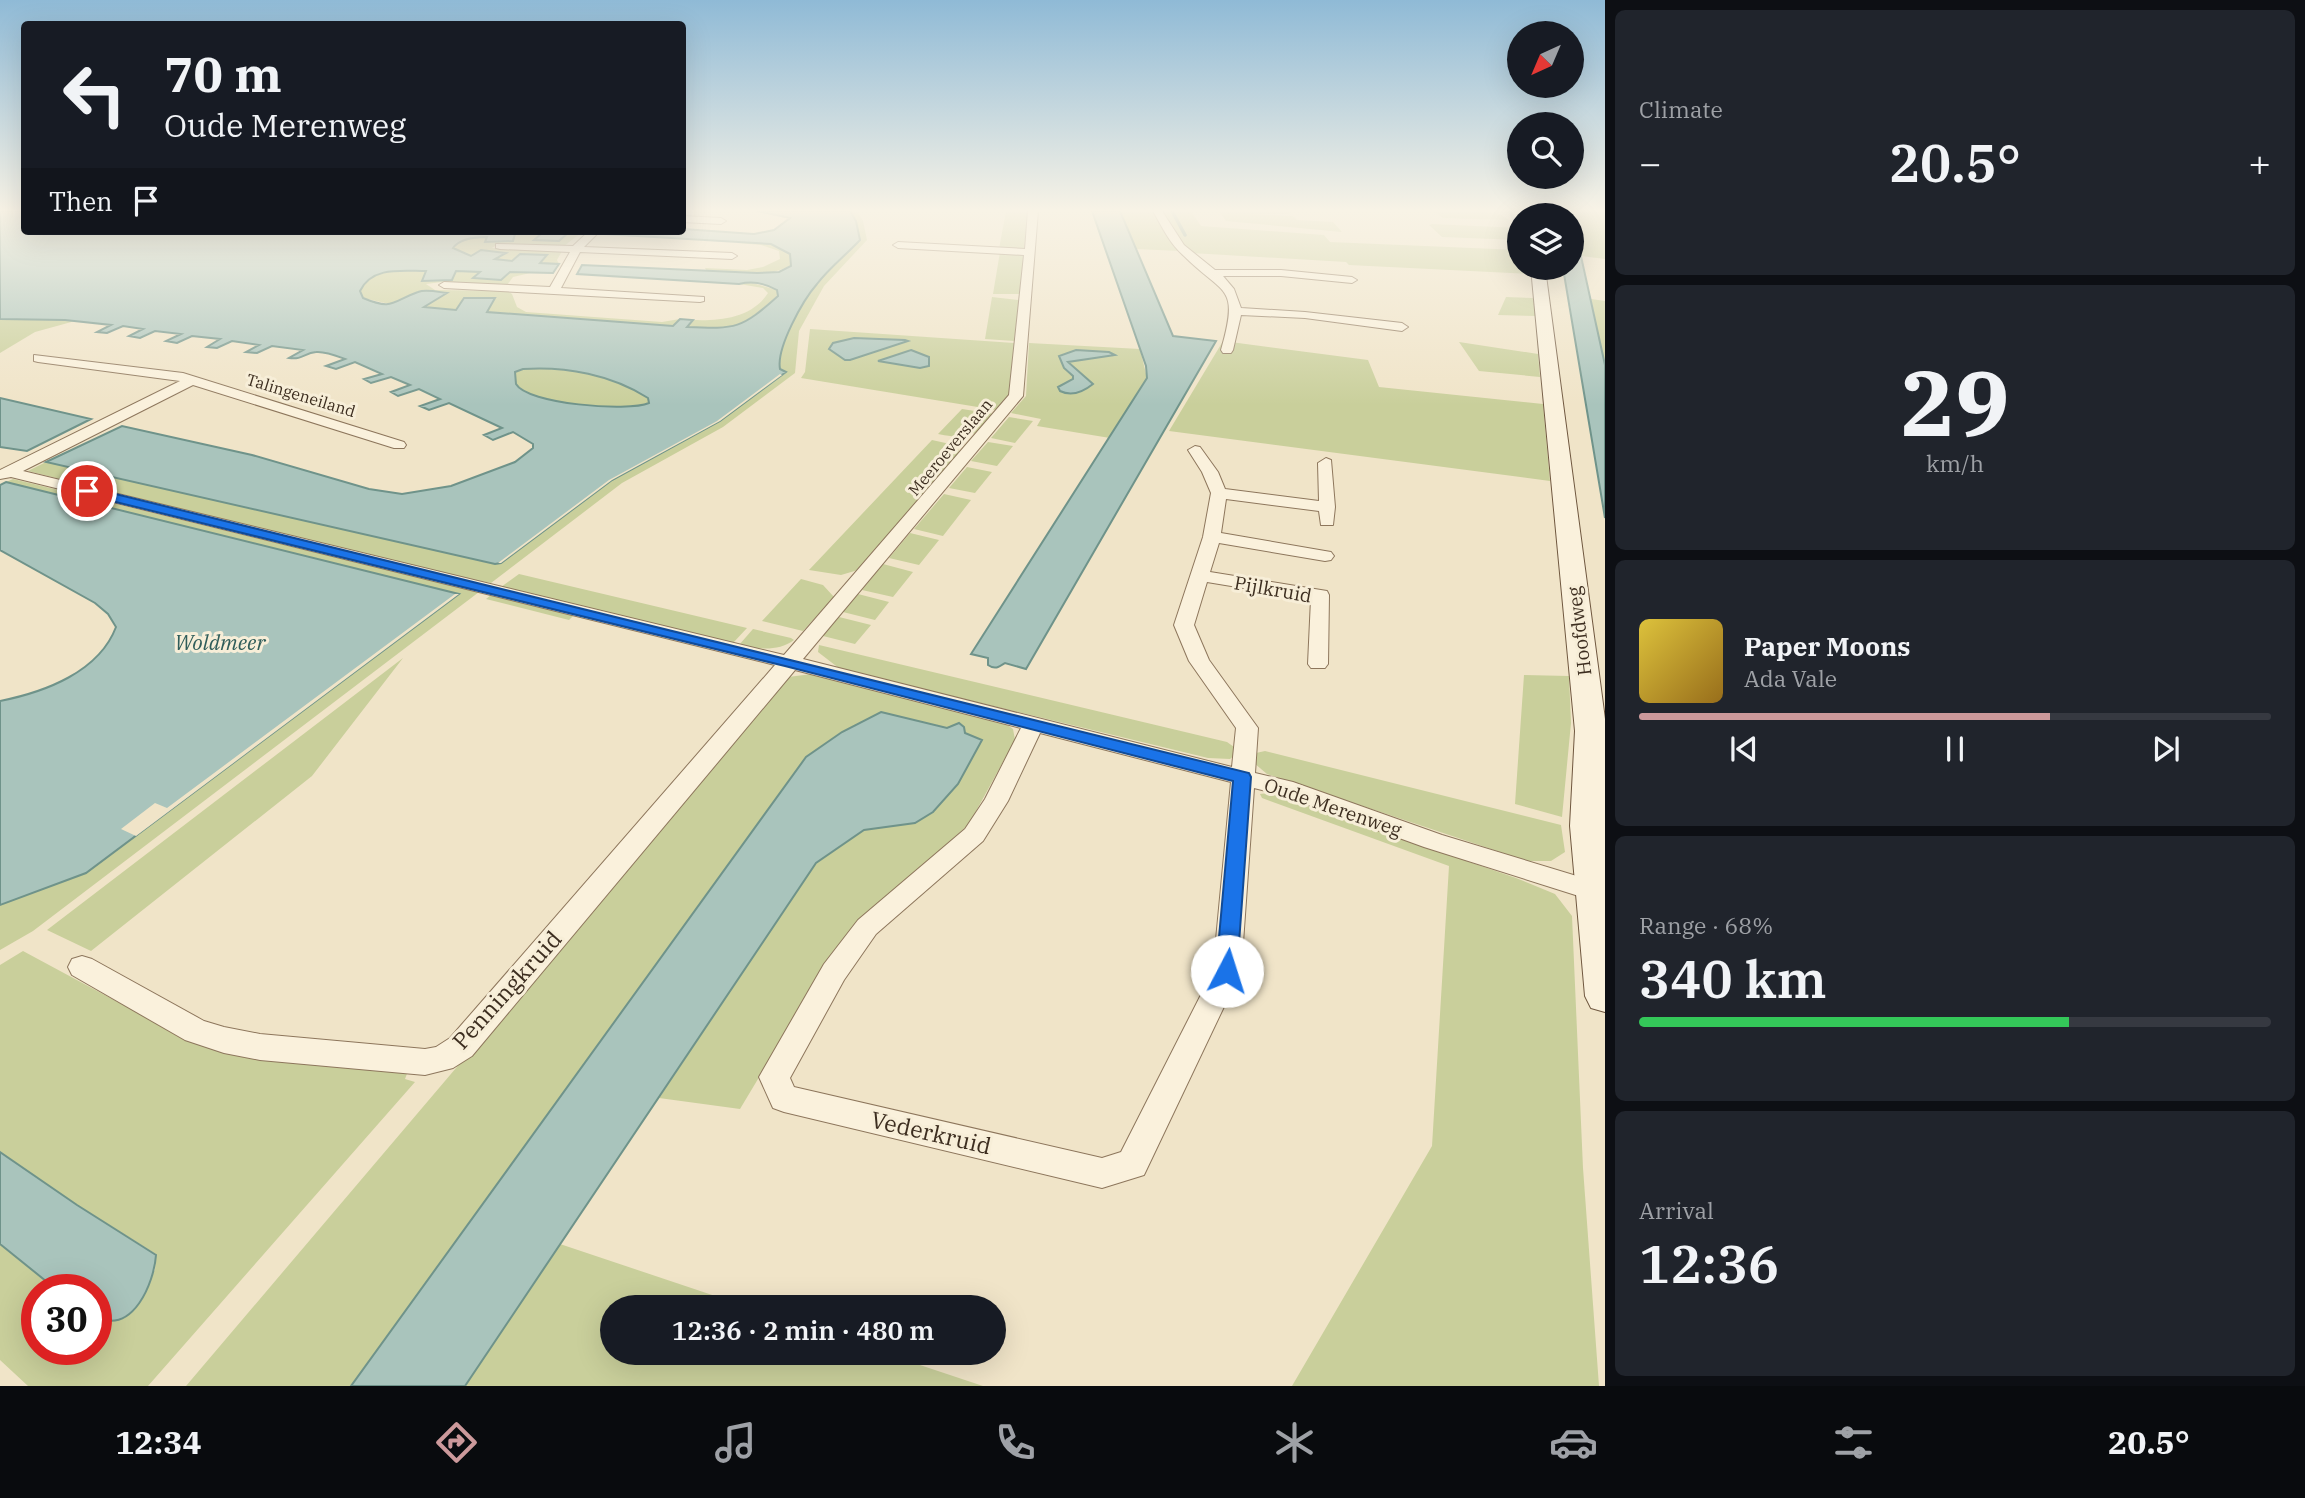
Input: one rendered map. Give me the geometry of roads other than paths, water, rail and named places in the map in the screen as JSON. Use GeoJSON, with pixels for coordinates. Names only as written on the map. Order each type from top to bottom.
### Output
{"type":"FeatureCollection","features":[{"type":"Feature","properties":{"kind":"main road","name":"Hoofdweg"},"geometry":{"type":"LineString","coordinates":[[1539,280],[1591,731],[1587,826],[1598,851],[1594,891],[1605,996]]}},
{"type":"Feature","properties":{"kind":"street"},"geometry":{"type":"LineString","coordinates":[[554,290],[563,276]]}},
{"type":"Feature","properties":{"kind":"street","name":"Meeroeverslaan"},"geometry":{"type":"LineString","coordinates":[[789,663],[1016,396],[1027,276]]}},
{"type":"Feature","properties":{"kind":"street"},"geometry":{"type":"LineString","coordinates":[[1216,276],[1233,296],[1237,311],[1227,350]]}},
{"type":"Feature","properties":{"kind":"street"},"geometry":{"type":"LineString","coordinates":[[1314,276],[1352,280]]}},
{"type":"Feature","properties":{"kind":"street"},"geometry":{"type":"LineString","coordinates":[[443,285],[700,299]]}},
{"type":"Feature","properties":{"kind":"street"},"geometry":{"type":"LineString","coordinates":[[1237,311],[1305,315],[1402,327]]}},
{"type":"Feature","properties":{"kind":"street","name":"Talingeneiland"},"geometry":{"type":"LineString","coordinates":[[38,358],[192,380],[399,444]]}},
{"type":"Feature","properties":{"kind":"street"},"geometry":{"type":"LineString","coordinates":[[4,474],[192,380]]}},
{"type":"Feature","properties":{"kind":"street"},"geometry":{"type":"LineString","coordinates":[[1195,450],[1210,472],[1219,493],[1212,537],[1184,625],[1199,661],[1247,728],[1242,777]]}},
{"type":"Feature","properties":{"kind":"street"},"geometry":{"type":"LineString","coordinates":[[1219,493],[1327,514],[1326,463]]}},
{"type":"Feature","properties":{"kind":"street","name":"Oude Merenweg"},"geometry":{"type":"LineString","coordinates":[[4,474],[789,663],[1285,788],[1483,857],[1594,891]]}},
{"type":"Feature","properties":{"kind":"street"},"geometry":{"type":"LineString","coordinates":[[1212,537],[1325,556]]}},
{"type":"Feature","properties":{"kind":"street","name":"Pijlkruid"},"geometry":{"type":"LineString","coordinates":[[1200,576],[1320,595],[1318,664]]}},
{"type":"Feature","properties":{"kind":"street","name":"Penningkruid"},"geometry":{"type":"LineString","coordinates":[[82,967],[195,1031],[224,1040],[260,1047],[425,1062],[442,1059],[461,1047],[789,663]]}},
{"type":"Feature","properties":{"kind":"street","name":"Vederkruid"},"geometry":{"type":"LineString","coordinates":[[1034,725],[996,801],[974,835],[867,927],[834,972],[774,1077],[784,1098],[1102,1173],[1132,1164],[1227,971],[1242,777]]}},
{"type":"Feature","properties":{"kind":"water"},"geometry":{"type":"Polygon","coordinates":[[[0,276],[376,276],[365,283],[360,291],[363,298],[381,304],[392,303],[421,291],[432,291],[447,293],[424,307],[456,310],[464,298],[495,298],[487,312],[673,326],[680,319],[693,320],[687,327],[704,328],[728,327],[746,321],[778,296],[777,290],[754,283],[604,276],[824,276],[811,291],[786,337],[780,369],[786,372],[720,421],[612,480],[501,563],[495,564],[46,462],[122,426],[252,455],[369,489],[402,494],[451,486],[515,462],[533,448],[533,444],[513,432],[493,440],[484,435],[502,428],[449,403],[429,410],[420,406],[440,399],[419,389],[398,396],[391,392],[410,385],[391,377],[371,383],[364,379],[382,374],[355,362],[336,369],[326,366],[345,359],[327,353],[316,352],[289,358],[303,350],[272,346],[257,353],[246,352],[259,345],[232,341],[217,348],[207,347],[220,339],[192,336],[177,343],[166,341],[181,334],[155,331],[140,338],[129,336],[143,329],[123,326],[107,333],[97,332],[111,325],[65,320],[0,319],[0,276]],[[523,369],[515,372],[516,384],[538,397],[557,401],[621,407],[649,403],[648,398],[619,383],[556,369],[523,369]]]}},
{"type":"Feature","properties":{"kind":"water"},"geometry":{"type":"Polygon","coordinates":[[[424,276],[454,276],[452,280],[422,281],[424,276]]]}},
{"type":"Feature","properties":{"kind":"water"},"geometry":{"type":"Polygon","coordinates":[[[476,276],[506,276],[501,280],[473,278],[476,276]]]}},
{"type":"Feature","properties":{"kind":"water"},"geometry":{"type":"Polygon","coordinates":[[[1115,276],[1147,276],[1173,336],[1216,341],[1026,669],[1005,663],[999,667],[988,665],[988,658],[971,654],[1147,378],[1146,366],[1115,276]]]}},
{"type":"Feature","properties":{"kind":"water"},"geometry":{"type":"Polygon","coordinates":[[[1585,276],[1605,365],[1605,518],[1565,280],[1584,280],[1585,276]]]}},
{"type":"Feature","properties":{"kind":"water"},"geometry":{"type":"Polygon","coordinates":[[[854,338],[908,341],[850,360],[845,360],[829,349],[833,343],[854,338]]]}},
{"type":"Feature","properties":{"kind":"water"},"geometry":{"type":"Polygon","coordinates":[[[911,350],[929,357],[929,366],[920,368],[878,361],[911,350]]]}},
{"type":"Feature","properties":{"kind":"water"},"geometry":{"type":"Polygon","coordinates":[[[1076,350],[1109,352],[1115,355],[1068,362],[1093,384],[1077,393],[1064,393],[1058,387],[1073,379],[1073,376],[1064,368],[1059,356],[1076,350]]]}},
{"type":"Feature","properties":{"kind":"water"},"geometry":{"type":"Polygon","coordinates":[[[0,398],[91,419],[27,451],[0,447],[0,398]]]}},
{"type":"Feature","properties":{"kind":"water","name":"Woldmeer"},"geometry":{"type":"Polygon","coordinates":[[[6,482],[459,594],[86,873],[0,905],[0,701],[35,692],[84,668],[108,643],[116,627],[108,614],[95,603],[0,550],[0,485],[6,482]]]}},
{"type":"Feature","properties":{"kind":"water"},"geometry":{"type":"Polygon","coordinates":[[[881,712],[947,728],[959,723],[964,727],[965,733],[982,740],[958,784],[933,812],[915,823],[864,830],[816,863],[465,1386],[351,1386],[806,757],[842,732],[881,712]]]}},
{"type":"Feature","properties":{"kind":"water"},"geometry":{"type":"Polygon","coordinates":[[[0,1152],[156,1255],[151,1279],[139,1303],[131,1313],[112,1320],[112,1274],[37,1274],[0,1244],[0,1152]]]}}]}
